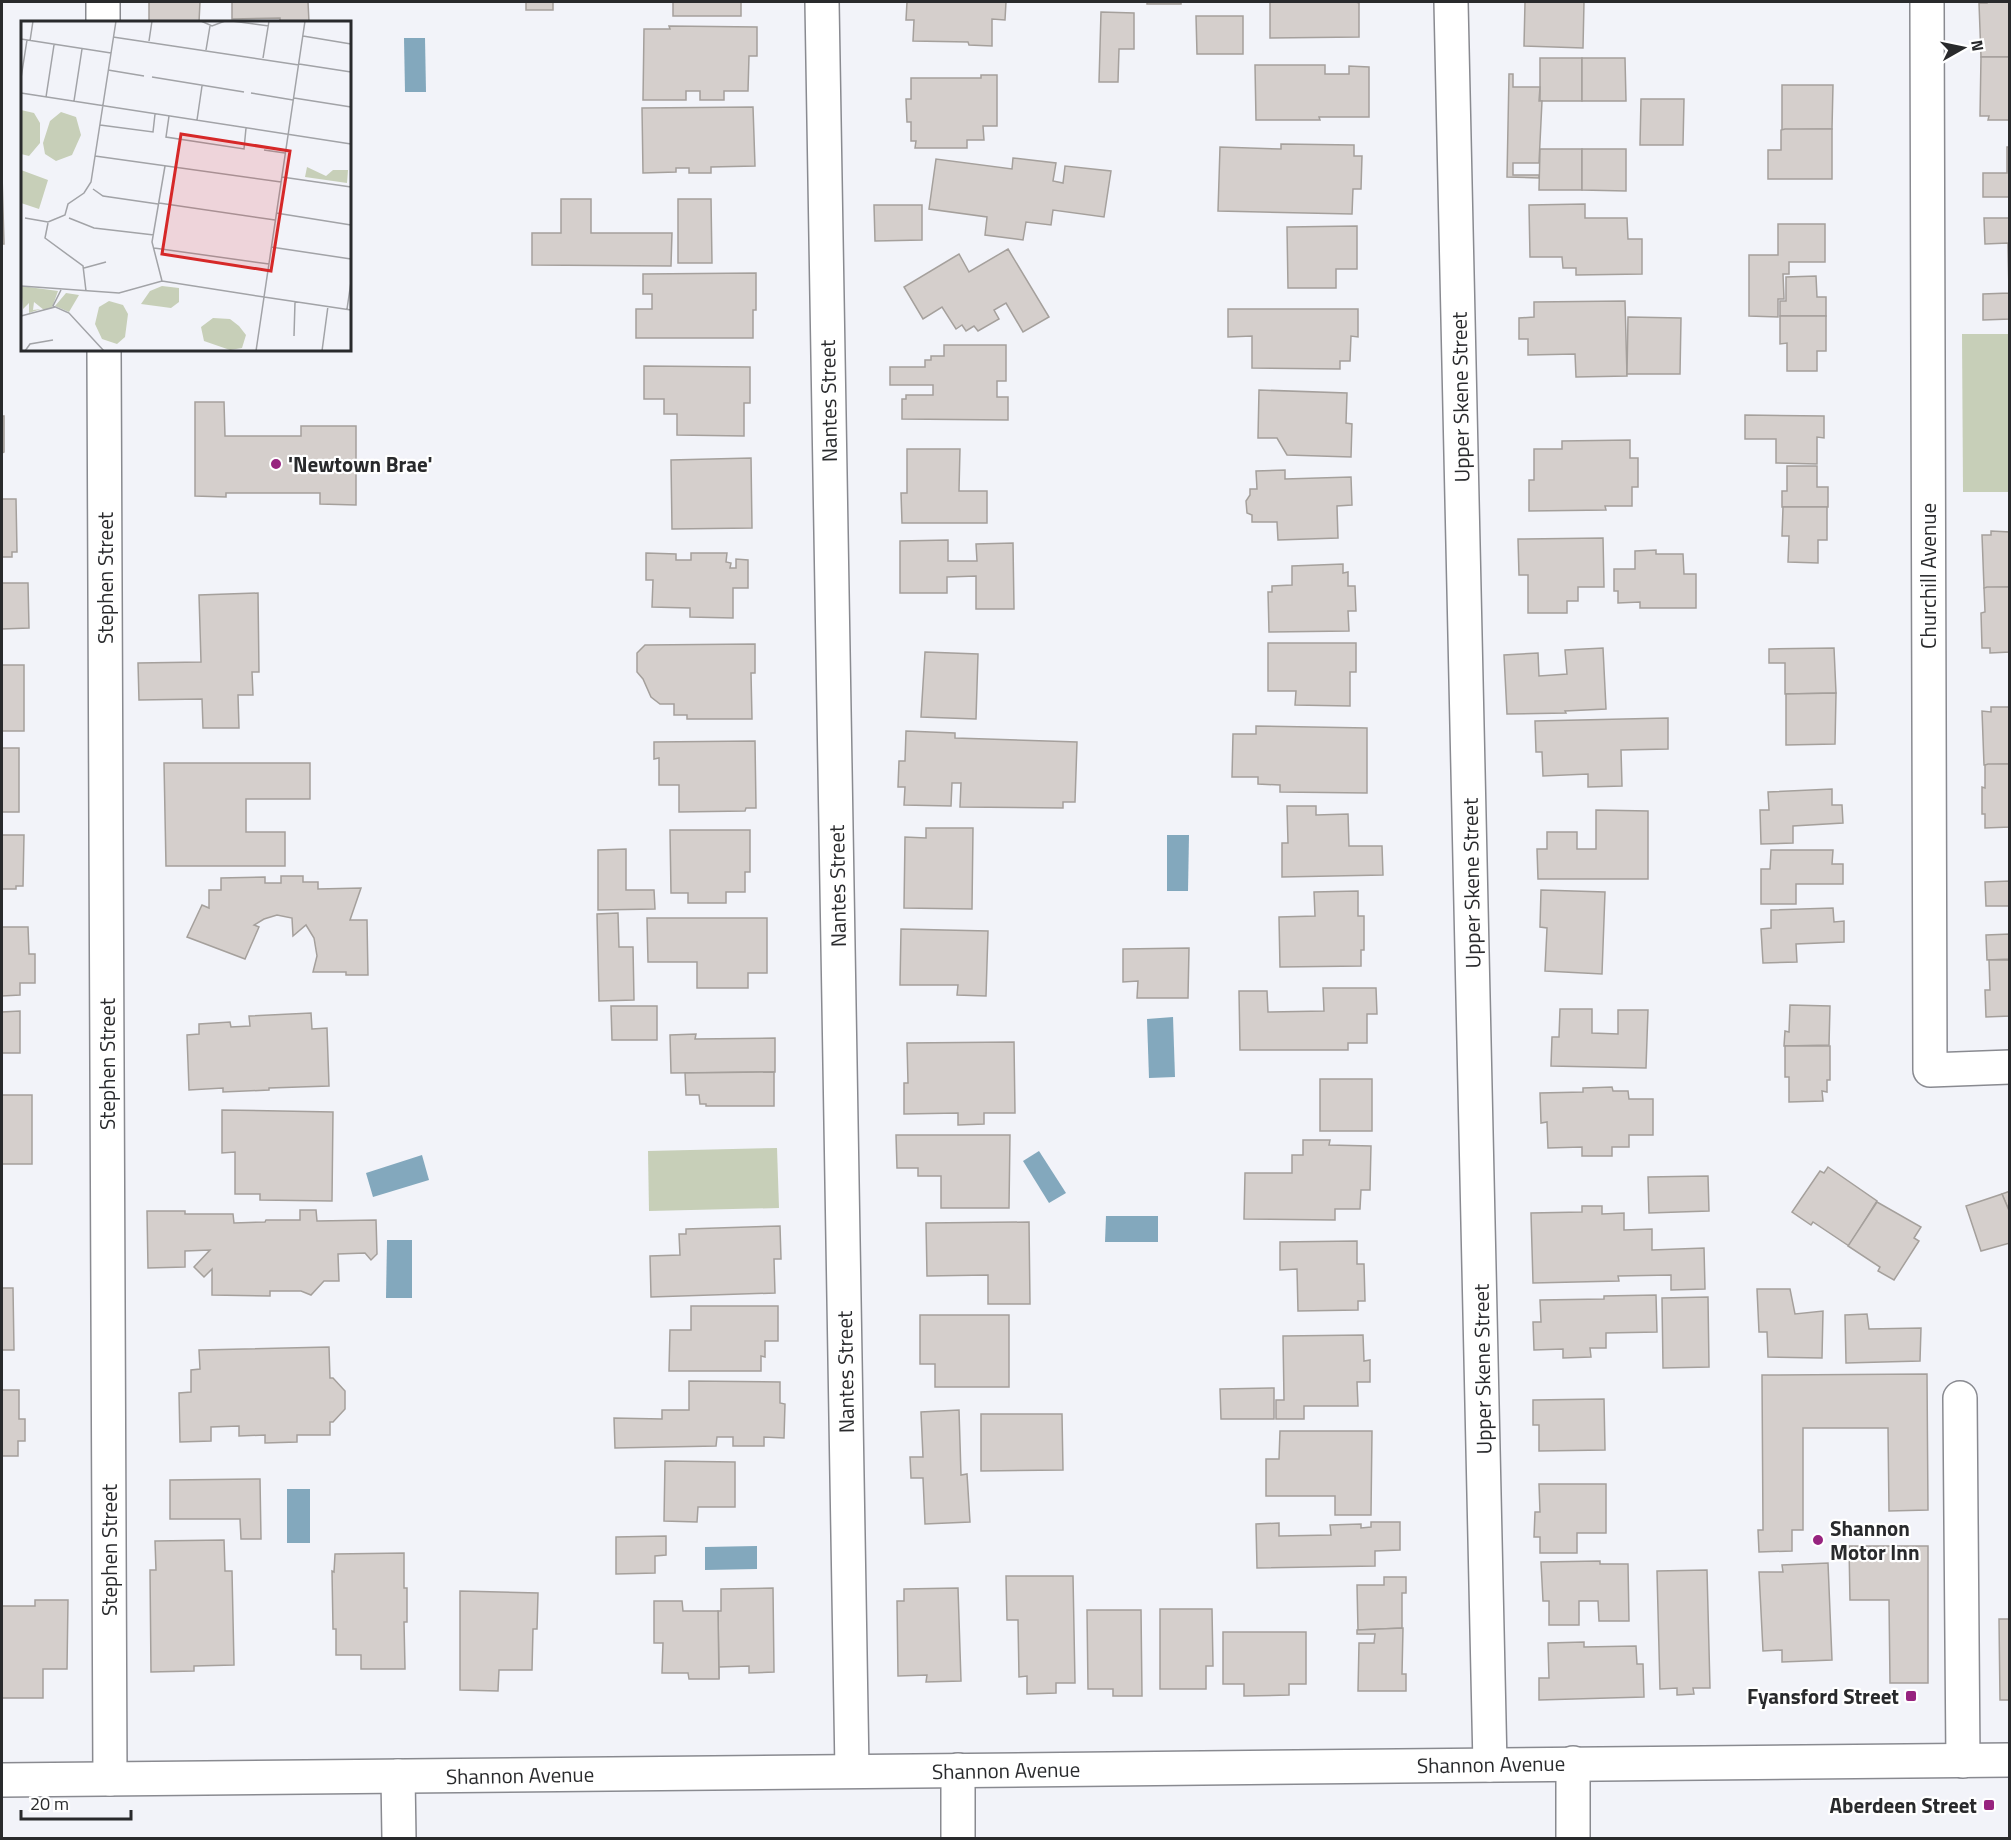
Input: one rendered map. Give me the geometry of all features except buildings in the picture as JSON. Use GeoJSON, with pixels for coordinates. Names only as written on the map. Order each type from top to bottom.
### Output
{"type":"FeatureCollection","features":[{"type":"Feature","properties":{"kind":"street"},"geometry":{"type":"LineString","coordinates":[[103,2],[103,21]]}},
{"type":"Feature","properties":{"kind":"street","name":"Nantes Street"},"geometry":{"type":"LineString","coordinates":[[822,2],[852,1771]]}},
{"type":"Feature","properties":{"kind":"street","name":"Upper Skene Street"},"geometry":{"type":"LineString","coordinates":[[1451,2],[1490,1765]]}},
{"type":"Feature","properties":{"kind":"street","name":"Churchill Avenue"},"geometry":{"type":"LineString","coordinates":[[1927,2],[1930,1070],[2010,1067]]}},
{"type":"Feature","properties":{"kind":"street","name":"Stephen Street"},"geometry":{"type":"LineString","coordinates":[[104,351],[110,1779]]}},
{"type":"Feature","properties":{"kind":"street"},"geometry":{"type":"LineString","coordinates":[[1960,1398],[1963,1761]]}},
{"type":"Feature","properties":{"kind":"street","name":"Shannon Avenue"},"geometry":{"type":"LineString","coordinates":[[2,1780],[2010,1760]]}},
{"type":"Feature","properties":{"kind":"street"},"geometry":{"type":"LineString","coordinates":[[1573,1763],[1573,1839]]}},
{"type":"Feature","properties":{"kind":"street"},"geometry":{"type":"LineString","coordinates":[[958,1770],[958,1839]]}},
{"type":"Feature","properties":{"kind":"street"},"geometry":{"type":"LineString","coordinates":[[398,1776],[399,1839]]}},
{"type":"Feature","properties":{"kind":"green space"},"geometry":{"type":"Polygon","coordinates":[[[1962,334],[2009,334],[2009,492],[1963,492],[1962,334]]]}},
{"type":"Feature","properties":{"kind":"green space"},"geometry":{"type":"Polygon","coordinates":[[[777,1148],[779,1208],[649,1211],[648,1151],[777,1148]]]}},
{"type":"Feature","properties":{"kind":"water"},"geometry":{"type":"Polygon","coordinates":[[[404,38],[425,38],[426,92],[405,92],[404,38]]]}},
{"type":"Feature","properties":{"kind":"water"},"geometry":{"type":"Polygon","coordinates":[[[1167,835],[1189,835],[1188,891],[1167,891],[1167,835]]]}},
{"type":"Feature","properties":{"kind":"water"},"geometry":{"type":"Polygon","coordinates":[[[1173,1017],[1175,1077],[1149,1078],[1147,1019],[1173,1017]]]}},
{"type":"Feature","properties":{"kind":"water"},"geometry":{"type":"Polygon","coordinates":[[[1039,1151],[1066,1193],[1049,1203],[1023,1161],[1039,1151]]]}},
{"type":"Feature","properties":{"kind":"water"},"geometry":{"type":"Polygon","coordinates":[[[422,1155],[429,1180],[373,1197],[366,1173],[422,1155]]]}},
{"type":"Feature","properties":{"kind":"water"},"geometry":{"type":"Polygon","coordinates":[[[1106,1216],[1158,1216],[1158,1242],[1105,1242],[1106,1216]]]}},
{"type":"Feature","properties":{"kind":"water"},"geometry":{"type":"Polygon","coordinates":[[[387,1240],[412,1240],[412,1298],[386,1298],[387,1240]]]}},
{"type":"Feature","properties":{"kind":"water"},"geometry":{"type":"Polygon","coordinates":[[[287,1489],[310,1489],[310,1543],[287,1543],[287,1489]]]}},
{"type":"Feature","properties":{"kind":"water"},"geometry":{"type":"Polygon","coordinates":[[[757,1546],[757,1569],[705,1570],[705,1547],[757,1546]]]}},
{"type":"Feature","properties":{"kind":"place","name":"'Newtown Brae'"},"geometry":{"type":"Point","coordinates":[276,464]}},
{"type":"Feature","properties":{"kind":"place","name":"Shannon Motor Inn"},"geometry":{"type":"Point","coordinates":[1818,1540]}},
{"type":"Feature","properties":{"kind":"place","name":"Fyansford Street"},"geometry":{"type":"Point","coordinates":[1911,1696]}},
{"type":"Feature","properties":{"kind":"place","name":"Aberdeen Street"},"geometry":{"type":"Point","coordinates":[1989,1805]}}]}
